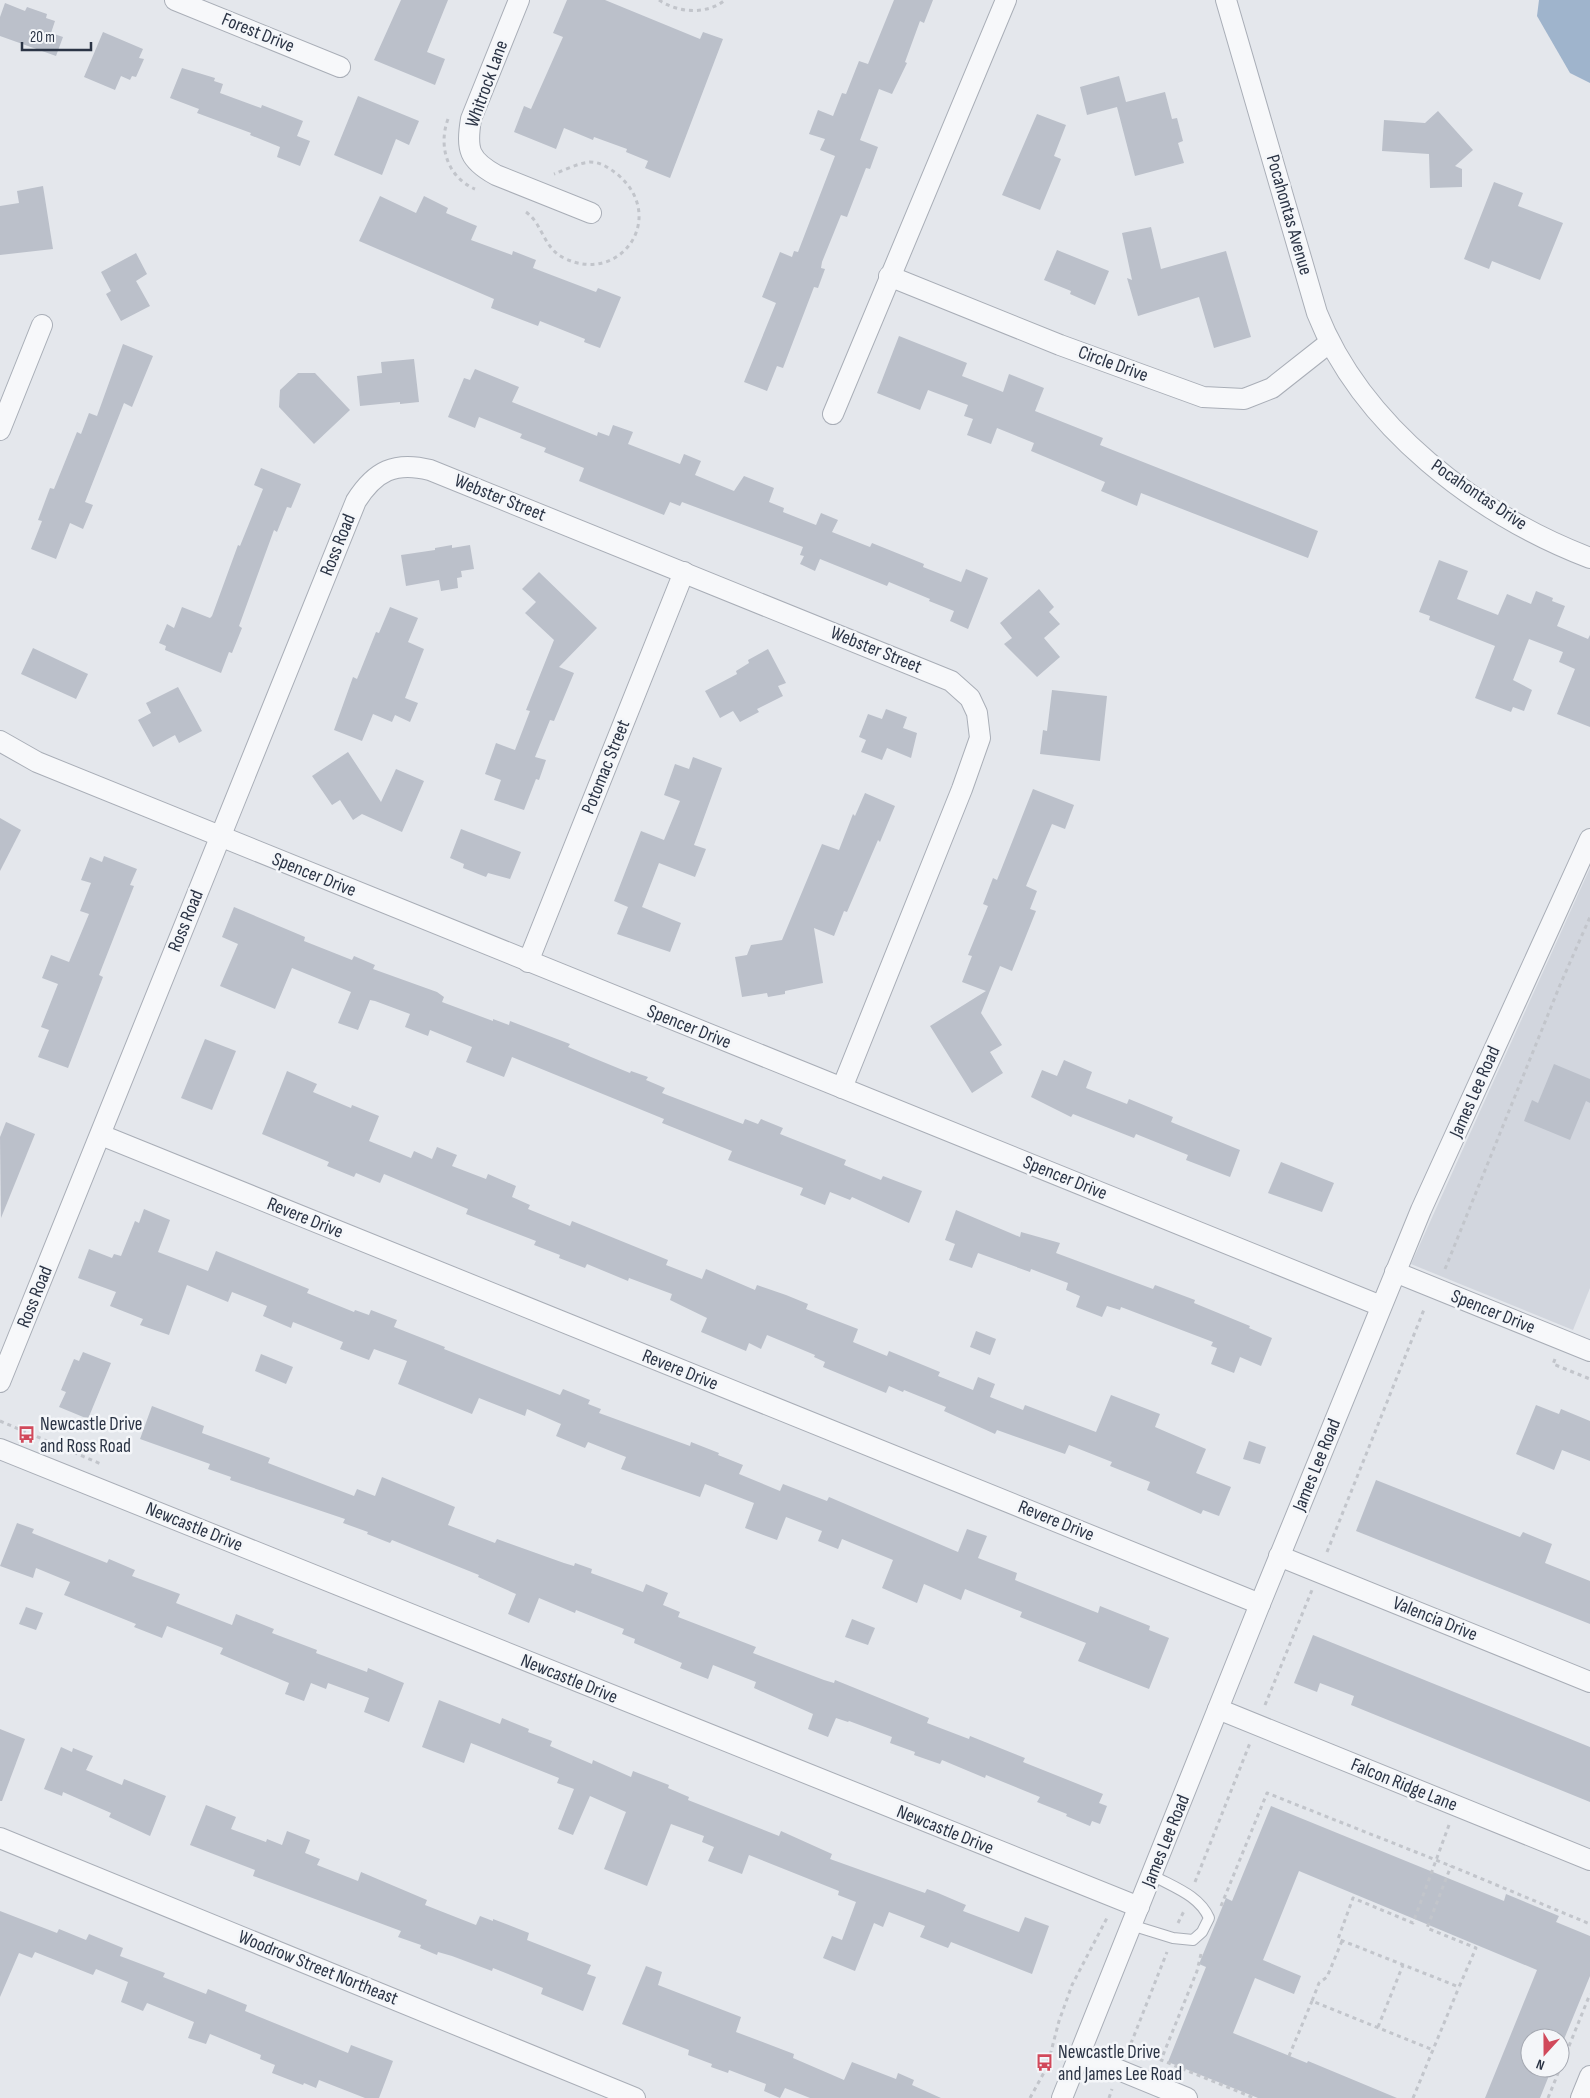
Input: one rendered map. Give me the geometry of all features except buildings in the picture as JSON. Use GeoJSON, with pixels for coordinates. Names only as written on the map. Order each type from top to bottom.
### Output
{"type":"FeatureCollection","features":[{"type":"Feature","properties":{"kind":"street","name":"Whitrock Lane"},"geometry":{"type":"LineString","coordinates":[[519,0],[471,119],[468,140],[471,156],[484,168],[496,175],[591,213]]}},
{"type":"Feature","properties":{"kind":"street"},"geometry":{"type":"LineString","coordinates":[[833,414],[889,276],[1006,0]]}},
{"type":"Feature","properties":{"kind":"street","name":"Pocahontas Avenue"},"geometry":{"type":"LineString","coordinates":[[1226,0],[1317,313],[1329,343],[1362,391],[1382,414]]}},
{"type":"Feature","properties":{"kind":"street","name":"Forest Drive"},"geometry":{"type":"LineString","coordinates":[[183,1],[340,67]]}},
{"type":"Feature","properties":{"kind":"street","name":"Circle Drive"},"geometry":{"type":"LineString","coordinates":[[889,276],[1060,345],[1203,397],[1244,399],[1272,388],[1329,343]]}},
{"type":"Feature","properties":{"kind":"street"},"geometry":{"type":"LineString","coordinates":[[0,430],[42,325]]}},
{"type":"Feature","properties":{"kind":"street","name":"Pocahontas Drive"},"geometry":{"type":"LineString","coordinates":[[1382,414],[1414,450],[1464,489],[1507,518],[1590,558]]}},
{"type":"Feature","properties":{"kind":"street","name":"Webster Street"},"geometry":{"type":"LineString","coordinates":[[387,471],[400,466],[414,466],[430,470],[951,680],[970,698],[977,713],[980,738],[962,789],[842,1088]]}},
{"type":"Feature","properties":{"kind":"street","name":"Ross Road"},"geometry":{"type":"LineString","coordinates":[[0,1382],[356,501],[365,488],[378,476],[387,471]]}},
{"type":"Feature","properties":{"kind":"street","name":"Potomac Street"},"geometry":{"type":"LineString","coordinates":[[528,962],[684,572]]}},
{"type":"Feature","properties":{"kind":"street","name":"Spencer Drive"},"geometry":{"type":"LineString","coordinates":[[0,741],[37,762],[220,837],[1381,1306]]}},
{"type":"Feature","properties":{"kind":"street","name":"James Lee Road"},"geometry":{"type":"LineString","coordinates":[[1062,2098],[1395,1272],[1590,839]]}},
{"type":"Feature","properties":{"kind":"street","name":"Revere Drive"},"geometry":{"type":"LineString","coordinates":[[101,1135],[1260,1604]]}},
{"type":"Feature","properties":{"kind":"street","name":"Spencer Drive"},"geometry":{"type":"LineString","coordinates":[[1395,1272],[1590,1352]]}},
{"type":"Feature","properties":{"kind":"street","name":"Newcastle Drive"},"geometry":{"type":"LineString","coordinates":[[0,1449],[1135,1916]]}},
{"type":"Feature","properties":{"kind":"street","name":"Valencia Drive"},"geometry":{"type":"LineString","coordinates":[[1279,1556],[1590,1682]]}},
{"type":"Feature","properties":{"kind":"street","name":"Falcon Ridge Lane"},"geometry":{"type":"LineString","coordinates":[[1218,1709],[1590,1860]]}},
{"type":"Feature","properties":{"kind":"street","name":"Woodrow Street Northeast"},"geometry":{"type":"LineString","coordinates":[[0,1838],[635,2098]]}},
{"type":"Feature","properties":{"kind":"street"},"geometry":{"type":"LineString","coordinates":[[1080,2054],[1187,2098]]}},
{"type":"Feature","properties":{"kind":"street"},"geometry":{"type":"LineString","coordinates":[[1581,2098],[1590,2076]]}},
{"type":"Feature","properties":{"kind":"lane"},"geometry":{"type":"LineString","coordinates":[[1135,1916],[1173,1938],[1193,1940],[1202,1932],[1208,1918],[1203,1906],[1190,1895],[1152,1875]]}},
{"type":"Feature","properties":{"kind":"path"},"geometry":{"type":"LineString","coordinates":[[659,0],[675,8],[688,10],[716,8],[725,0]]}},
{"type":"Feature","properties":{"kind":"path"},"geometry":{"type":"LineString","coordinates":[[450,112],[443,137],[448,162],[459,180],[479,191]]}},
{"type":"Feature","properties":{"kind":"path"},"geometry":{"type":"LineString","coordinates":[[520,209],[532,217],[546,243],[571,262],[597,264],[611,261],[624,253],[632,242],[639,222],[639,203],[621,177],[610,169],[597,163],[589,162],[553,174],[545,174]]}},
{"type":"Feature","properties":{"kind":"path"},"geometry":{"type":"LineString","coordinates":[[1109,2098],[1427,1301],[1437,1289],[1560,984],[1590,917]]}},
{"type":"Feature","properties":{"kind":"path"},"geometry":{"type":"LineString","coordinates":[[1221,1906],[1267,1793],[1451,1866],[1590,1924]]}},
{"type":"Feature","properties":{"kind":"path"},"geometry":{"type":"LineString","coordinates":[[1456,1806],[1413,1922],[1353,1898],[1338,1939],[1459,1987]]}},
{"type":"Feature","properties":{"kind":"path"},"geometry":{"type":"LineString","coordinates":[[1413,2098],[1476,1948],[1427,1928],[1451,1866]]}},
{"type":"Feature","properties":{"kind":"path"},"geometry":{"type":"LineString","coordinates":[[1289,2056],[1319,1983],[1327,1977],[1342,1941]]}},
{"type":"Feature","properties":{"kind":"path"},"geometry":{"type":"LineString","coordinates":[[1202,1953],[1161,2060],[1254,2098]]}},
{"type":"Feature","properties":{"kind":"path"},"geometry":{"type":"LineString","coordinates":[[1378,2027],[1403,1965]]}},
{"type":"Feature","properties":{"kind":"path"},"geometry":{"type":"LineString","coordinates":[[1548,2098],[1590,1994]]}},
{"type":"Feature","properties":{"kind":"path"},"geometry":{"type":"LineString","coordinates":[[1312,2001],[1433,2050]]}},
{"type":"Feature","properties":{"kind":"shaded area"},"geometry":{"type":"Polygon","coordinates":[[[1590,868],[1590,1288],[1573,1330],[1411,1264],[1590,868]]]}},
{"type":"Feature","properties":{"kind":"water"},"geometry":{"type":"Polygon","coordinates":[[[1539,0],[1590,0],[1590,83],[1570,73],[1537,16],[1539,0]]]}},
{"type":"Feature","properties":{"kind":"place","name":"Newcastle Drive and Ross Road"},"geometry":{"type":"Point","coordinates":[26,1435]}},
{"type":"Feature","properties":{"kind":"place","name":"Newcastle Drive and James Lee Road"},"geometry":{"type":"Point","coordinates":[1044,2063]}}]}
